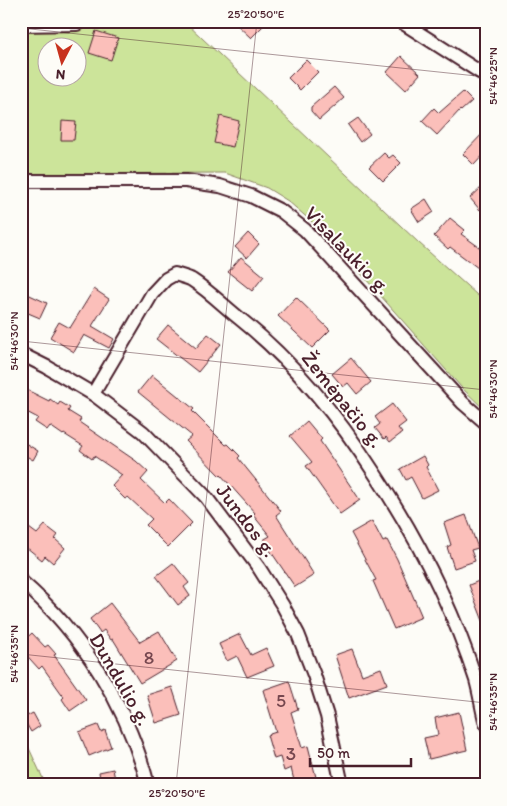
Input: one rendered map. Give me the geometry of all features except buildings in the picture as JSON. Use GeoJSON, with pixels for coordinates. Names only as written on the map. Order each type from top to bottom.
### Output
{"type":"FeatureCollection","features":[{"type":"Feature","properties":{"kind":"street"},"geometry":{"type":"LineString","coordinates":[[400,21],[486,76]]}},
{"type":"Feature","properties":{"kind":"street"},"geometry":{"type":"LineString","coordinates":[[21,25],[77,24]]}},
{"type":"Feature","properties":{"kind":"street","name":"Visalaukio g."},"geometry":{"type":"LineString","coordinates":[[21,182],[186,181],[220,186],[251,196],[282,211],[304,230],[463,403],[486,423]]}},
{"type":"Feature","properties":{"kind":"street","name":"Žemėpačio g."},"geometry":{"type":"LineString","coordinates":[[92,394],[152,294],[166,279],[174,274],[191,280],[265,339],[297,371],[361,452],[417,542],[441,589],[455,622],[476,682],[486,724]]}},
{"type":"Feature","properties":{"kind":"street","name":"Jundos g."},"geometry":{"type":"LineString","coordinates":[[21,354],[92,394],[143,432],[206,497],[259,568],[284,606],[298,634],[314,675],[327,716],[342,785]]}},
{"type":"Feature","properties":{"kind":"street","name":"Dundulio g."},"geometry":{"type":"LineString","coordinates":[[21,581],[57,616],[97,668],[130,729],[142,759],[148,785]]}},
{"type":"Feature","properties":{"kind":"green space"},"geometry":{"type":"Polygon","coordinates":[[[21,21],[184,21],[419,243],[486,303],[486,411],[461,387],[327,235],[288,201],[267,188],[225,173],[21,174],[21,21]]]}},
{"type":"Feature","properties":{"kind":"green space"},"geometry":{"type":"Polygon","coordinates":[[[21,731],[46,785],[21,785],[21,731]]]}}]}
